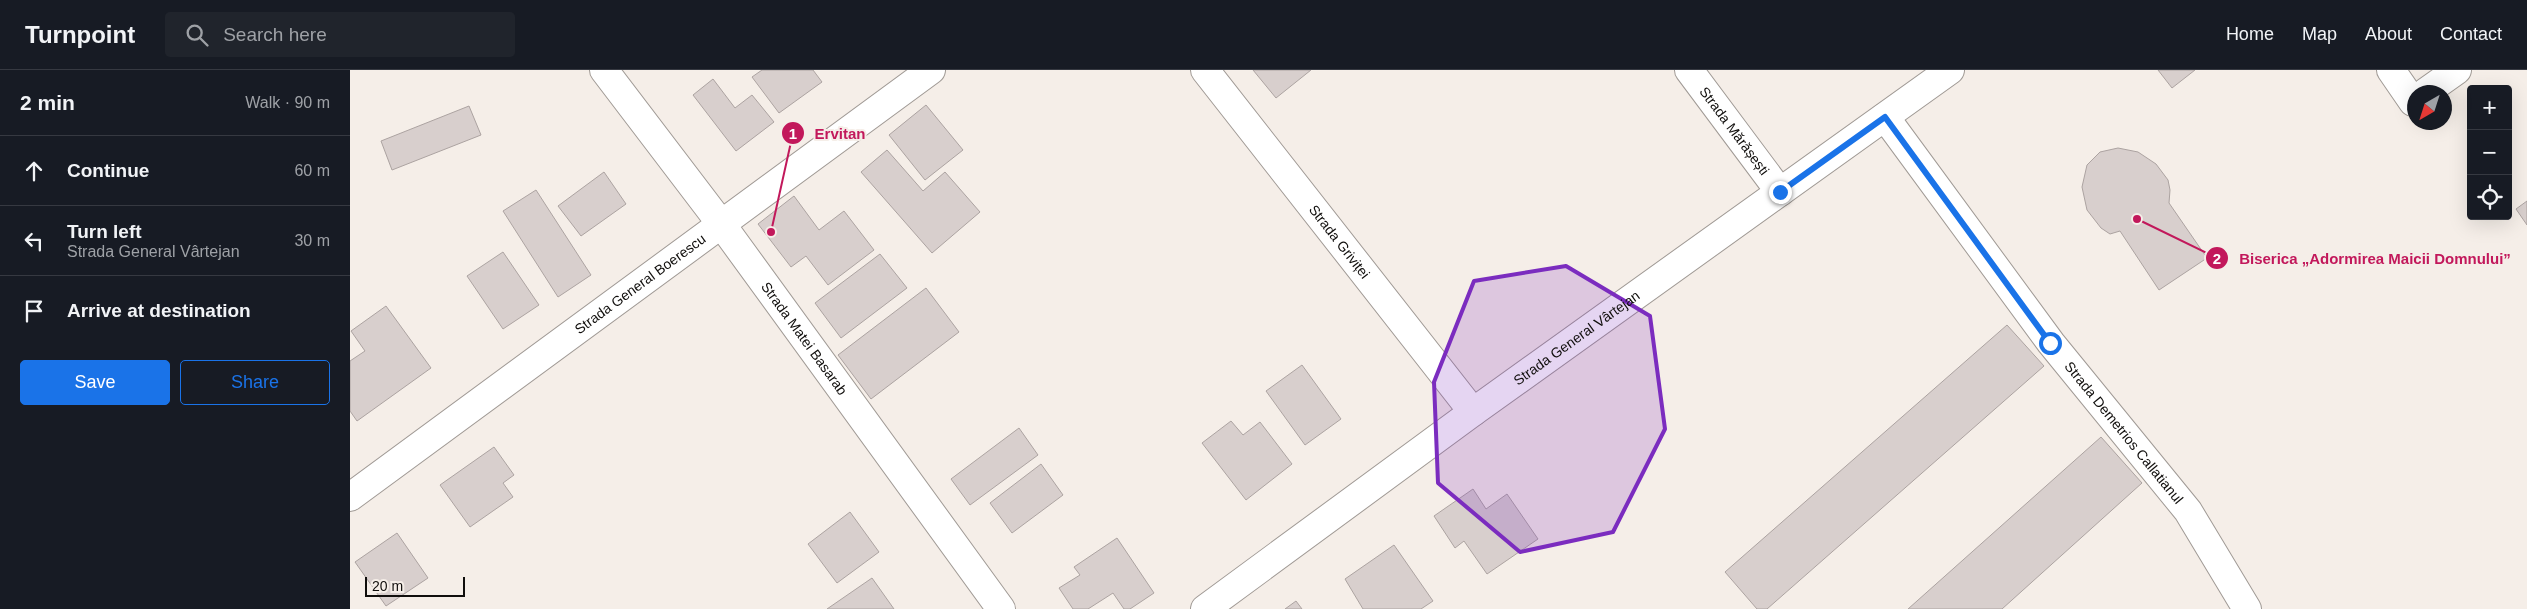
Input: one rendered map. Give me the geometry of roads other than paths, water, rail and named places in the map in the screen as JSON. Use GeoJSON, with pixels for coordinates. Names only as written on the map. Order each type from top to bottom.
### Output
{"type":"FeatureCollection","features":[{"type":"Feature","properties":{"kind":"street","name":"Strada Matei Basarab"},"geometry":{"type":"LineString","coordinates":[[604,70],[722,225],[1002,609]]}},
{"type":"Feature","properties":{"kind":"street","name":"Strada General Boerescu"},"geometry":{"type":"LineString","coordinates":[[350,497],[931,70]]}},
{"type":"Feature","properties":{"kind":"street","name":"Strada Griviței"},"geometry":{"type":"LineString","coordinates":[[1205,70],[1473,412]]}},
{"type":"Feature","properties":{"kind":"street","name":"Strada Mărășești"},"geometry":{"type":"LineString","coordinates":[[1689,70],[1780,192]]}},
{"type":"Feature","properties":{"kind":"street","name":"Strada General Vârtejan"},"geometry":{"type":"LineString","coordinates":[[1205,609],[1473,412],[1950,70]]}},
{"type":"Feature","properties":{"kind":"street"},"geometry":{"type":"LineString","coordinates":[[2391,70],[2407,94]]}},
{"type":"Feature","properties":{"kind":"street"},"geometry":{"type":"LineString","coordinates":[[2436,85],[2457,70]]}},
{"type":"Feature","properties":{"kind":"street","name":"Strada Demetrios Callatianul"},"geometry":{"type":"LineString","coordinates":[[1885,117],[2050,343],[2188,511],[2248,609]]}},
{"type":"Feature","properties":{"kind":"place","name":"Biserica „Adormirea Maicii Domnului”"},"geometry":{"type":"Point","coordinates":[2137,219]}},
{"type":"Feature","properties":{"kind":"place","name":"Ervitan"},"geometry":{"type":"Point","coordinates":[771,232]}}]}
